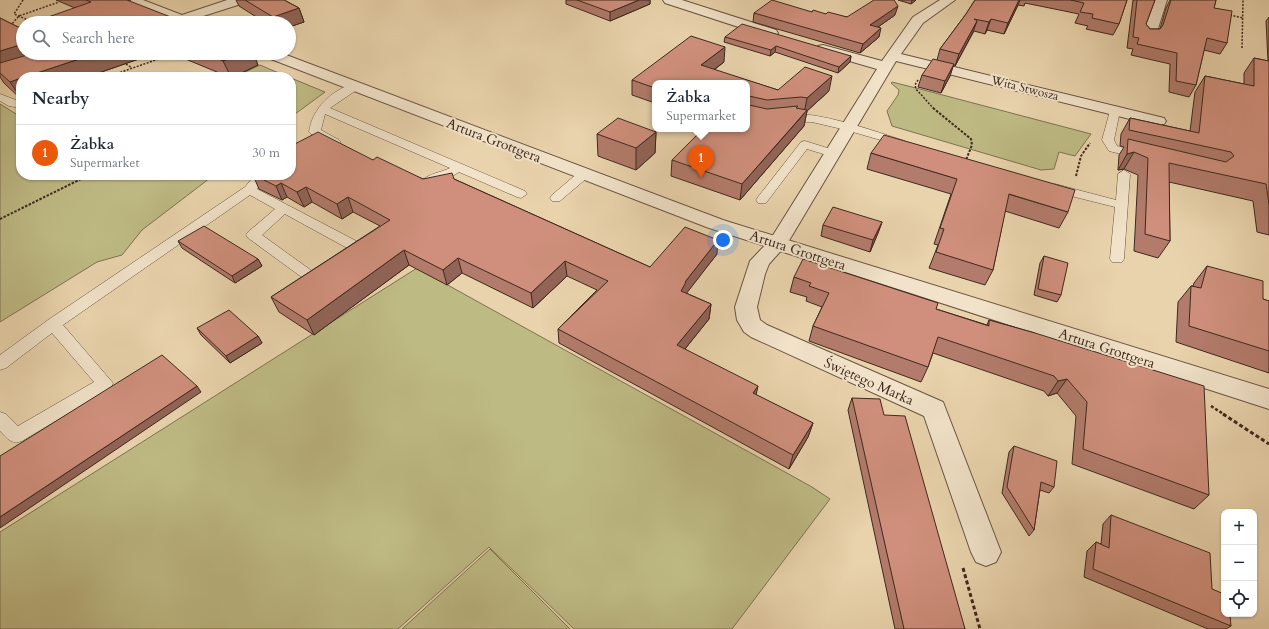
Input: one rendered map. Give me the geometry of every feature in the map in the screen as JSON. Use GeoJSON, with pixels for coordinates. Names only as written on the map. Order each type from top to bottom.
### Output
{"type":"FeatureCollection","features":[{"type":"Feature","properties":{"kind":"street"},"geometry":{"type":"LineString","coordinates":[[132,0],[174,16]]}},
{"type":"Feature","properties":{"kind":"street"},"geometry":{"type":"LineString","coordinates":[[200,16],[240,0]]}},
{"type":"Feature","properties":{"kind":"street"},"geometry":{"type":"LineString","coordinates":[[669,0],[785,38]]}},
{"type":"Feature","properties":{"kind":"street"},"geometry":{"type":"LineString","coordinates":[[777,244],[889,62],[918,20],[949,0]]}},
{"type":"Feature","properties":{"kind":"street"},"geometry":{"type":"LineString","coordinates":[[1150,35],[1161,0]]}},
{"type":"Feature","properties":{"kind":"street","name":"Wita Stwosza"},"geometry":{"type":"LineString","coordinates":[[808,44],[889,62],[927,64],[1158,121]]}},
{"type":"Feature","properties":{"kind":"street","name":"Artura Grottgera"},"geometry":{"type":"LineString","coordinates":[[286,60],[583,175],[716,224],[1269,399]]}},
{"type":"Feature","properties":{"kind":"street","name":"Świętego Marka"},"geometry":{"type":"LineString","coordinates":[[777,244],[760,261],[755,274],[746,307],[746,313],[752,326],[766,334],[934,409],[986,552]]}},
{"type":"Feature","properties":{"kind":"lane"},"geometry":{"type":"LineString","coordinates":[[315,132],[315,122],[323,109],[333,98],[354,87]]}},
{"type":"Feature","properties":{"kind":"lane"},"geometry":{"type":"LineString","coordinates":[[0,97],[16,104]]}},
{"type":"Feature","properties":{"kind":"lane"},"geometry":{"type":"LineString","coordinates":[[323,109],[521,194]]}},
{"type":"Feature","properties":{"kind":"lane"},"geometry":{"type":"LineString","coordinates":[[1115,111],[1108,140],[1113,149],[1150,157]]}},
{"type":"Feature","properties":{"kind":"lane"},"geometry":{"type":"LineString","coordinates":[[750,117],[765,120],[798,117],[848,128],[913,146]]}},
{"type":"Feature","properties":{"kind":"lane"},"geometry":{"type":"LineString","coordinates":[[303,141],[315,132]]}},
{"type":"Feature","properties":{"kind":"lane"},"geometry":{"type":"LineString","coordinates":[[315,132],[349,148]]}},
{"type":"Feature","properties":{"kind":"lane"},"geometry":{"type":"LineString","coordinates":[[762,200],[805,144],[833,153]]}},
{"type":"Feature","properties":{"kind":"lane"},"geometry":{"type":"LineString","coordinates":[[417,179],[437,179],[458,167]]}},
{"type":"Feature","properties":{"kind":"lane"},"geometry":{"type":"LineString","coordinates":[[1117,259],[1124,174]]}},
{"type":"Feature","properties":{"kind":"lane"},"geometry":{"type":"LineString","coordinates":[[556,198],[583,175]]}},
{"type":"Feature","properties":{"kind":"lane"},"geometry":{"type":"LineString","coordinates":[[0,364],[53,324],[249,190],[258,180]]}},
{"type":"Feature","properties":{"kind":"lane"},"geometry":{"type":"LineString","coordinates":[[1044,184],[1122,206]]}},
{"type":"Feature","properties":{"kind":"lane"},"geometry":{"type":"LineString","coordinates":[[249,190],[284,208],[350,244],[357,247],[312,278],[253,235],[284,208]]}},
{"type":"Feature","properties":{"kind":"lane"},"geometry":{"type":"LineString","coordinates":[[0,419],[16,436],[105,382],[53,324]]}},
{"type":"Feature","properties":{"kind":"path"},"geometry":{"type":"LineString","coordinates":[[23,0],[14,14],[19,16],[58,2]]}},
{"type":"Feature","properties":{"kind":"path"},"geometry":{"type":"LineString","coordinates":[[1242,48],[1243,0]]}},
{"type":"Feature","properties":{"kind":"path"},"geometry":{"type":"LineString","coordinates":[[1228,15],[1243,18]]}},
{"type":"Feature","properties":{"kind":"path"},"geometry":{"type":"LineString","coordinates":[[10,26],[16,19]]}},
{"type":"Feature","properties":{"kind":"path"},"geometry":{"type":"LineString","coordinates":[[121,72],[155,60]]}},
{"type":"Feature","properties":{"kind":"path"},"geometry":{"type":"LineString","coordinates":[[126,64],[132,68]]}},
{"type":"Feature","properties":{"kind":"path"},"geometry":{"type":"LineString","coordinates":[[927,64],[915,85],[916,88],[925,99],[971,139],[972,145],[965,162]]}},
{"type":"Feature","properties":{"kind":"path"},"geometry":{"type":"LineString","coordinates":[[1073,192],[1081,156],[1099,128],[1095,105]]}},
{"type":"Feature","properties":{"kind":"path"},"geometry":{"type":"LineString","coordinates":[[0,219],[79,180]]}},
{"type":"Feature","properties":{"kind":"path"},"geometry":{"type":"LineString","coordinates":[[1211,406],[1269,444]]}},
{"type":"Feature","properties":{"kind":"shaded area"},"geometry":{"type":"Polygon","coordinates":[[[260,65],[276,72],[245,72],[260,65]]]}},
{"type":"Feature","properties":{"kind":"shaded area"},"geometry":{"type":"Polygon","coordinates":[[[296,80],[325,92],[296,113],[296,80]]]}},
{"type":"Feature","properties":{"kind":"shaded area"},"geometry":{"type":"Polygon","coordinates":[[[892,82],[1091,134],[1075,156],[1059,152],[1054,169],[1041,170],[892,126],[887,111],[898,95],[899,90],[891,83],[892,82]]]}},
{"type":"Feature","properties":{"kind":"shaded area"},"geometry":{"type":"Polygon","coordinates":[[[0,104],[16,114],[16,180],[207,180],[142,230],[122,255],[97,262],[0,322],[0,104]]]}},
{"type":"Feature","properties":{"kind":"shaded area"},"geometry":{"type":"Polygon","coordinates":[[[417,268],[812,487],[830,499],[732,629],[574,629],[489,547],[398,629],[0,629],[0,532],[417,268]]]}},
{"type":"Feature","properties":{"kind":"shaded area"},"geometry":{"type":"Polygon","coordinates":[[[490,549],[570,629],[402,629],[490,549]]]}},
{"type":"Feature","properties":{"kind":"building"},"geometry":{"type":"Polygon","coordinates":[[[86,0],[127,0],[168,16],[51,16],[91,2],[86,0]]]}},
{"type":"Feature","properties":{"kind":"building"},"geometry":{"type":"Polygon","coordinates":[[[245,0],[284,0],[299,8],[276,16],[271,16],[245,0]]]}},
{"type":"Feature","properties":{"kind":"building"},"geometry":{"type":"Polygon","coordinates":[[[577,0],[639,0],[610,12],[577,0]]]}},
{"type":"Feature","properties":{"kind":"building"},"geometry":{"type":"Polygon","coordinates":[[[772,0],[812,12],[813,10],[826,14],[828,12],[847,17],[874,0],[894,0],[898,6],[870,25],[881,28],[863,44],[754,13],[772,0]]]}},
{"type":"Feature","properties":{"kind":"building"},"geometry":{"type":"Polygon","coordinates":[[[975,0],[1019,0],[1008,23],[991,19],[989,22],[974,19],[977,21],[959,54],[940,49],[966,14],[975,0]]]}},
{"type":"Feature","properties":{"kind":"building"},"geometry":{"type":"Polygon","coordinates":[[[1071,0],[1127,0],[1119,24],[1092,18],[1093,14],[1080,12],[1084,3],[1071,0]]]}},
{"type":"Feature","properties":{"kind":"building"},"geometry":{"type":"Polygon","coordinates":[[[1137,0],[1155,0],[1146,24],[1150,29],[1160,29],[1163,25],[1171,0],[1216,0],[1214,8],[1232,11],[1227,43],[1207,38],[1196,85],[1176,81],[1177,53],[1137,44],[1139,38],[1133,37],[1137,0]]]}},
{"type":"Feature","properties":{"kind":"building"},"geometry":{"type":"Polygon","coordinates":[[[0,18],[16,26],[16,46],[0,51],[0,18]]]}},
{"type":"Feature","properties":{"kind":"building"},"geometry":{"type":"Polygon","coordinates":[[[742,24],[851,56],[839,67],[776,46],[771,50],[725,37],[742,24]]]}},
{"type":"Feature","properties":{"kind":"building"},"geometry":{"type":"Polygon","coordinates":[[[691,36],[725,47],[701,65],[747,80],[652,80],[652,87],[632,80],[691,36]]]}},
{"type":"Feature","properties":{"kind":"building"},"geometry":{"type":"Polygon","coordinates":[[[16,58],[16,60],[76,60],[40,72],[16,72],[16,80],[10,82],[0,73],[0,63],[16,58]]]}},
{"type":"Feature","properties":{"kind":"building"},"geometry":{"type":"Polygon","coordinates":[[[1254,58],[1269,61],[1269,204],[1266,184],[1169,163],[1170,241],[1145,234],[1148,158],[1134,152],[1127,154],[1128,139],[1226,162],[1234,156],[1231,152],[1129,130],[1130,118],[1199,133],[1205,76],[1254,86],[1254,58]]]}},
{"type":"Feature","properties":{"kind":"building"},"geometry":{"type":"Polygon","coordinates":[[[933,59],[954,64],[945,81],[922,75],[933,59]]]}},
{"type":"Feature","properties":{"kind":"building"},"geometry":{"type":"Polygon","coordinates":[[[805,67],[832,76],[807,98],[801,97],[767,100],[750,96],[750,81],[778,90],[805,67]]]}},
{"type":"Feature","properties":{"kind":"building"},"geometry":{"type":"Polygon","coordinates":[[[750,105],[767,109],[798,106],[796,108],[807,110],[742,184],[672,160],[700,132],[750,132],[750,105]]]}},
{"type":"Feature","properties":{"kind":"building"},"geometry":{"type":"Polygon","coordinates":[[[618,118],[652,131],[652,132],[656,132],[636,148],[597,134],[618,118]]]}},
{"type":"Feature","properties":{"kind":"building"},"geometry":{"type":"Polygon","coordinates":[[[318,132],[373,160],[377,157],[423,179],[452,173],[454,179],[650,267],[685,227],[718,240],[685,282],[681,291],[711,304],[677,345],[758,386],[753,393],[813,423],[793,455],[558,329],[608,281],[565,261],[531,293],[458,258],[443,270],[404,250],[307,320],[271,297],[390,220],[348,197],[337,204],[306,187],[297,192],[281,183],[276,186],[264,180],[296,180],[296,143],[318,132]]]}},
{"type":"Feature","properties":{"kind":"building"},"geometry":{"type":"Polygon","coordinates":[[[884,135],[1075,190],[1068,212],[1009,194],[993,270],[936,252],[944,229],[940,228],[957,179],[871,153],[884,135]]]}},
{"type":"Feature","properties":{"kind":"building"},"geometry":{"type":"Polygon","coordinates":[[[833,207],[882,222],[873,240],[823,225],[833,207]]]}},
{"type":"Feature","properties":{"kind":"building"},"geometry":{"type":"Polygon","coordinates":[[[204,226],[258,259],[232,276],[178,241],[204,226]]]}},
{"type":"Feature","properties":{"kind":"building"},"geometry":{"type":"Polygon","coordinates":[[[1044,256],[1068,263],[1061,295],[1038,289],[1044,256]]]}},
{"type":"Feature","properties":{"kind":"building"},"geometry":{"type":"Polygon","coordinates":[[[803,259],[938,303],[936,309],[989,326],[989,320],[1204,386],[1209,495],[1083,449],[1087,402],[1067,379],[1058,381],[1054,376],[938,337],[928,367],[813,326],[829,293],[809,286],[811,283],[794,277],[803,259]]]}},
{"type":"Feature","properties":{"kind":"building"},"geometry":{"type":"Polygon","coordinates":[[[1207,266],[1263,281],[1263,299],[1269,301],[1269,351],[1189,326],[1191,286],[1201,288],[1207,266]]]}},
{"type":"Feature","properties":{"kind":"building"},"geometry":{"type":"Polygon","coordinates":[[[229,310],[258,336],[226,356],[197,328],[229,310]]]}},
{"type":"Feature","properties":{"kind":"building"},"geometry":{"type":"Polygon","coordinates":[[[162,355],[197,386],[0,517],[0,456],[162,355]]]}},
{"type":"Feature","properties":{"kind":"building"},"geometry":{"type":"Polygon","coordinates":[[[852,398],[880,399],[884,415],[905,416],[965,629],[904,629],[852,398]]]}},
{"type":"Feature","properties":{"kind":"building"},"geometry":{"type":"Polygon","coordinates":[[[1014,446],[1057,461],[1054,487],[1041,482],[1034,530],[1007,487],[1014,446]]]}},
{"type":"Feature","properties":{"kind":"building"},"geometry":{"type":"Polygon","coordinates":[[[1111,515],[1210,553],[1212,589],[1221,593],[1221,617],[1230,617],[1231,626],[1093,569],[1096,542],[1109,548],[1111,515]]]}},
{"type":"Feature","properties":{"kind":"place","name":"Żabka"},"geometry":{"type":"Point","coordinates":[701,178]}}]}
